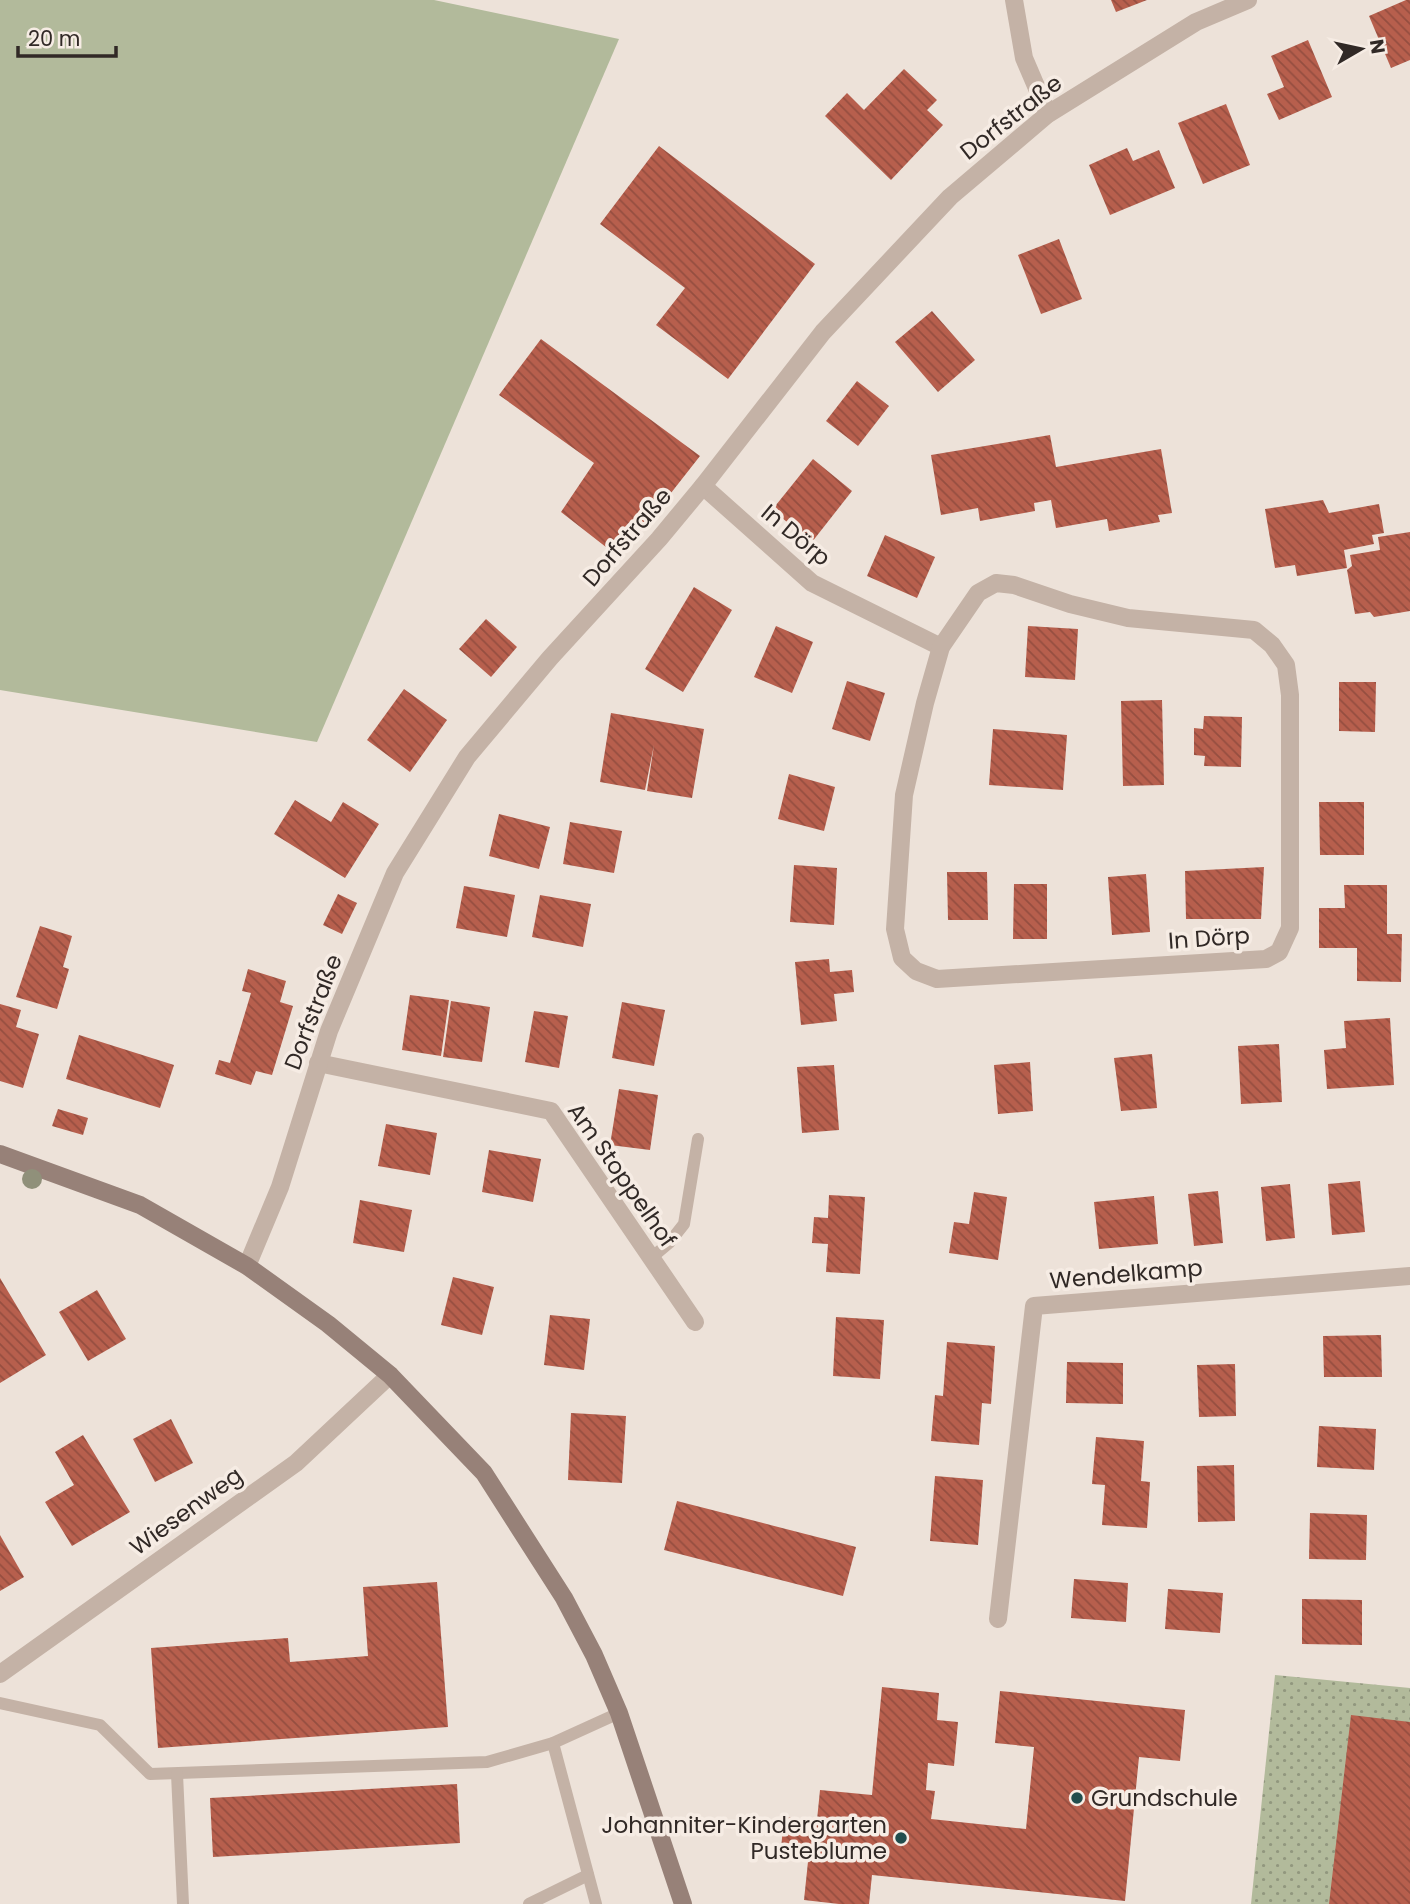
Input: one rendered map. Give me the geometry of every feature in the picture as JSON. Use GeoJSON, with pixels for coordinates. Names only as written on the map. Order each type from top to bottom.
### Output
{"type":"FeatureCollection","features":[{"type":"Feature","properties":{"kind":"main road"},"geometry":{"type":"LineString","coordinates":[[0,1153],[140,1205],[247,1266],[328,1324],[390,1375],[484,1473],[564,1598],[594,1655],[619,1713],[683,1904]]}},
{"type":"Feature","properties":{"kind":"street"},"geometry":{"type":"LineString","coordinates":[[1014,0],[1024,58],[1048,114]]}},
{"type":"Feature","properties":{"kind":"street","name":"Dorfstraße"},"geometry":{"type":"LineString","coordinates":[[247,1266],[280,1187],[329,1031],[395,873],[467,757],[550,658],[659,539],[822,332],[950,197],[1048,114],[1196,22],[1248,0]]}},
{"type":"Feature","properties":{"kind":"street","name":"In Dörp"},"geometry":{"type":"LineString","coordinates":[[703,486],[812,583],[941,647]]}},
{"type":"Feature","properties":{"kind":"street","name":"In Dörp"},"geometry":{"type":"LineString","coordinates":[[996,583],[1014,585],[1070,604],[1128,618],[1254,630],[1272,645],[1286,665],[1290,695],[1290,928],[1279,953],[1266,959],[937,979],[916,971],[902,958],[895,929],[904,794],[941,647],[978,593],[996,583]]}},
{"type":"Feature","properties":{"kind":"street","name":"Am Stoppelhof"},"geometry":{"type":"LineString","coordinates":[[318,1063],[551,1111],[695,1322]]}},
{"type":"Feature","properties":{"kind":"street","name":"Wendelkamp"},"geometry":{"type":"LineString","coordinates":[[998,1619],[1034,1306],[1410,1276]]}},
{"type":"Feature","properties":{"kind":"street","name":"Wiesenweg"},"geometry":{"type":"LineString","coordinates":[[0,1674],[296,1462],[390,1375]]}},
{"type":"Feature","properties":{"kind":"lane"},"geometry":{"type":"LineString","coordinates":[[650,1259],[669,1243],[684,1224],[698,1139]]}},
{"type":"Feature","properties":{"kind":"lane"},"geometry":{"type":"LineString","coordinates":[[0,1703],[100,1725],[150,1774],[486,1762],[553,1743],[619,1713]]}},
{"type":"Feature","properties":{"kind":"lane"},"geometry":{"type":"LineString","coordinates":[[553,1743],[596,1904]]}},
{"type":"Feature","properties":{"kind":"lane"},"geometry":{"type":"LineString","coordinates":[[177,1774],[183,1904]]}},
{"type":"Feature","properties":{"kind":"lane"},"geometry":{"type":"LineString","coordinates":[[529,1904],[588,1875]]}},
{"type":"Feature","properties":{"kind":"green space"},"geometry":{"type":"Polygon","coordinates":[[[0,0],[434,0],[619,39],[317,742],[0,690],[0,0]]]}},
{"type":"Feature","properties":{"kind":"green space"},"geometry":{"type":"Polygon","coordinates":[[[1275,1675],[1410,1688],[1410,1904],[1251,1904],[1275,1675]]]}},
{"type":"Feature","properties":{"kind":"building"},"geometry":{"type":"Polygon","coordinates":[[[1111,0],[1147,0],[1116,12],[1111,0]]]}},
{"type":"Feature","properties":{"kind":"building"},"geometry":{"type":"Polygon","coordinates":[[[1410,0],[1410,60],[1391,68],[1369,16],[1410,0]]]}},
{"type":"Feature","properties":{"kind":"building"},"geometry":{"type":"Polygon","coordinates":[[[1308,40],[1332,97],[1279,120],[1267,94],[1284,87],[1271,56],[1308,40]]]}},
{"type":"Feature","properties":{"kind":"building"},"geometry":{"type":"Polygon","coordinates":[[[904,69],[937,100],[927,110],[943,125],[891,180],[825,116],[847,93],[864,110],[904,69]]]}},
{"type":"Feature","properties":{"kind":"building"},"geometry":{"type":"Polygon","coordinates":[[[1226,104],[1250,165],[1203,184],[1178,123],[1226,104]]]}},
{"type":"Feature","properties":{"kind":"building"},"geometry":{"type":"Polygon","coordinates":[[[659,146],[815,264],[728,379],[656,325],[685,288],[600,224],[659,146]]]}},
{"type":"Feature","properties":{"kind":"building"},"geometry":{"type":"Polygon","coordinates":[[[1127,148],[1133,161],[1159,150],[1175,188],[1110,215],[1089,165],[1127,148]]]}},
{"type":"Feature","properties":{"kind":"building"},"geometry":{"type":"Polygon","coordinates":[[[1059,239],[1082,299],[1041,314],[1018,255],[1059,239]]]}},
{"type":"Feature","properties":{"kind":"building"},"geometry":{"type":"Polygon","coordinates":[[[932,311],[975,360],[938,392],[895,342],[932,311]]]}},
{"type":"Feature","properties":{"kind":"building"},"geometry":{"type":"Polygon","coordinates":[[[541,339],[700,456],[620,558],[561,512],[594,463],[499,395],[541,339]]]}},
{"type":"Feature","properties":{"kind":"building"},"geometry":{"type":"Polygon","coordinates":[[[857,381],[889,406],[858,446],[826,421],[857,381]]]}},
{"type":"Feature","properties":{"kind":"building"},"geometry":{"type":"Polygon","coordinates":[[[1050,435],[1056,467],[1161,449],[1172,513],[1158,515],[1160,522],[1109,531],[1107,519],[1056,528],[1051,500],[1034,503],[1035,511],[980,521],[978,508],[941,515],[931,455],[1050,435]]]}},
{"type":"Feature","properties":{"kind":"building"},"geometry":{"type":"Polygon","coordinates":[[[813,459],[852,491],[812,542],[772,510],[813,459]]]}},
{"type":"Feature","properties":{"kind":"building"},"geometry":{"type":"Polygon","coordinates":[[[1323,500],[1329,513],[1379,504],[1384,533],[1372,535],[1374,544],[1344,550],[1347,568],[1297,576],[1295,565],[1275,568],[1265,509],[1323,500]]]}},
{"type":"Feature","properties":{"kind":"building"},"geometry":{"type":"Polygon","coordinates":[[[1410,532],[1410,611],[1374,617],[1370,612],[1355,614],[1347,570],[1352,566],[1350,555],[1380,550],[1378,537],[1410,532]]]}},
{"type":"Feature","properties":{"kind":"building"},"geometry":{"type":"Polygon","coordinates":[[[885,535],[935,557],[917,598],[867,576],[885,535]]]}},
{"type":"Feature","properties":{"kind":"building"},"geometry":{"type":"Polygon","coordinates":[[[694,587],[732,610],[683,692],[645,669],[694,587]]]}},
{"type":"Feature","properties":{"kind":"building"},"geometry":{"type":"Polygon","coordinates":[[[486,619],[517,647],[491,677],[459,649],[486,619]]]}},
{"type":"Feature","properties":{"kind":"building"},"geometry":{"type":"Polygon","coordinates":[[[776,626],[813,642],[792,693],[754,677],[776,626]]]}},
{"type":"Feature","properties":{"kind":"building"},"geometry":{"type":"Polygon","coordinates":[[[1028,626],[1078,629],[1075,680],[1025,677],[1028,626]]]}},
{"type":"Feature","properties":{"kind":"building"},"geometry":{"type":"Polygon","coordinates":[[[847,681],[885,693],[870,741],[832,729],[847,681]]]}},
{"type":"Feature","properties":{"kind":"building"},"geometry":{"type":"Polygon","coordinates":[[[1339,682],[1376,682],[1375,732],[1339,731],[1339,682]]]}},
{"type":"Feature","properties":{"kind":"building"},"geometry":{"type":"Polygon","coordinates":[[[404,689],[447,720],[410,772],[367,740],[404,689]]]}},
{"type":"Feature","properties":{"kind":"building"},"geometry":{"type":"Polygon","coordinates":[[[1162,700],[1164,785],[1123,786],[1121,701],[1162,700]]]}},
{"type":"Feature","properties":{"kind":"building"},"geometry":{"type":"Polygon","coordinates":[[[611,713],[704,729],[692,798],[647,791],[654,745],[645,790],[600,782],[611,713]]]}},
{"type":"Feature","properties":{"kind":"building"},"geometry":{"type":"Polygon","coordinates":[[[1204,716],[1242,717],[1241,767],[1204,766],[1205,756],[1194,755],[1194,728],[1203,729],[1204,716]]]}},
{"type":"Feature","properties":{"kind":"building"},"geometry":{"type":"Polygon","coordinates":[[[993,729],[1067,735],[1063,790],[989,785],[993,729]]]}},
{"type":"Feature","properties":{"kind":"building"},"geometry":{"type":"Polygon","coordinates":[[[789,774],[835,787],[824,831],[778,819],[789,774]]]}},
{"type":"Feature","properties":{"kind":"building"},"geometry":{"type":"Polygon","coordinates":[[[295,800],[331,822],[343,802],[379,824],[345,878],[274,834],[295,800]]]}},
{"type":"Feature","properties":{"kind":"building"},"geometry":{"type":"Polygon","coordinates":[[[1319,802],[1364,802],[1364,855],[1320,855],[1319,802]]]}},
{"type":"Feature","properties":{"kind":"building"},"geometry":{"type":"Polygon","coordinates":[[[499,814],[550,827],[539,869],[489,856],[499,814]]]}},
{"type":"Feature","properties":{"kind":"building"},"geometry":{"type":"Polygon","coordinates":[[[570,822],[622,831],[614,873],[563,864],[570,822]]]}},
{"type":"Feature","properties":{"kind":"building"},"geometry":{"type":"Polygon","coordinates":[[[794,865],[837,868],[834,925],[790,922],[794,865]]]}},
{"type":"Feature","properties":{"kind":"building"},"geometry":{"type":"Polygon","coordinates":[[[1264,867],[1261,919],[1186,919],[1185,871],[1264,867]]]}},
{"type":"Feature","properties":{"kind":"building"},"geometry":{"type":"Polygon","coordinates":[[[947,872],[987,872],[988,920],[948,920],[947,872]]]}},
{"type":"Feature","properties":{"kind":"building"},"geometry":{"type":"Polygon","coordinates":[[[1146,874],[1150,932],[1112,935],[1108,877],[1146,874]]]}},
{"type":"Feature","properties":{"kind":"building"},"geometry":{"type":"Polygon","coordinates":[[[1014,884],[1047,884],[1047,939],[1013,939],[1014,884]]]}},
{"type":"Feature","properties":{"kind":"building"},"geometry":{"type":"Polygon","coordinates":[[[1344,885],[1387,885],[1387,934],[1402,934],[1401,982],[1357,981],[1357,948],[1319,948],[1319,908],[1345,908],[1344,885]]]}},
{"type":"Feature","properties":{"kind":"building"},"geometry":{"type":"Polygon","coordinates":[[[464,886],[515,895],[507,937],[456,928],[464,886]]]}},
{"type":"Feature","properties":{"kind":"building"},"geometry":{"type":"Polygon","coordinates":[[[338,894],[357,903],[342,934],[323,925],[338,894]]]}},
{"type":"Feature","properties":{"kind":"building"},"geometry":{"type":"Polygon","coordinates":[[[540,895],[591,904],[583,947],[532,937],[540,895]]]}},
{"type":"Feature","properties":{"kind":"building"},"geometry":{"type":"Polygon","coordinates":[[[40,926],[72,936],[63,967],[69,969],[57,1009],[16,997],[40,926]]]}},
{"type":"Feature","properties":{"kind":"building"},"geometry":{"type":"Polygon","coordinates":[[[829,959],[830,972],[852,970],[854,992],[834,994],[837,1021],[801,1025],[795,962],[829,959]]]}},
{"type":"Feature","properties":{"kind":"building"},"geometry":{"type":"Polygon","coordinates":[[[248,969],[286,981],[280,1002],[293,1006],[272,1075],[256,1071],[251,1085],[215,1074],[219,1060],[230,1063],[251,993],[242,991],[248,969]]]}},
{"type":"Feature","properties":{"kind":"building"},"geometry":{"type":"Polygon","coordinates":[[[410,995],[449,1000],[441,1056],[402,1050],[410,995]]]}},
{"type":"Feature","properties":{"kind":"building"},"geometry":{"type":"Polygon","coordinates":[[[451,1001],[490,1007],[482,1062],[443,1057],[451,1001]]]}},
{"type":"Feature","properties":{"kind":"building"},"geometry":{"type":"Polygon","coordinates":[[[622,1002],[665,1010],[654,1066],[612,1058],[622,1002]]]}},
{"type":"Feature","properties":{"kind":"building"},"geometry":{"type":"Polygon","coordinates":[[[0,1004],[21,1010],[16,1027],[39,1034],[23,1088],[0,1081],[0,1004]]]}},
{"type":"Feature","properties":{"kind":"building"},"geometry":{"type":"Polygon","coordinates":[[[534,1011],[568,1016],[559,1068],[525,1062],[534,1011]]]}},
{"type":"Feature","properties":{"kind":"building"},"geometry":{"type":"Polygon","coordinates":[[[1390,1018],[1394,1085],[1327,1089],[1324,1050],[1346,1048],[1344,1021],[1390,1018]]]}},
{"type":"Feature","properties":{"kind":"building"},"geometry":{"type":"Polygon","coordinates":[[[79,1035],[174,1065],[160,1108],[66,1079],[79,1035]]]}},
{"type":"Feature","properties":{"kind":"building"},"geometry":{"type":"Polygon","coordinates":[[[1279,1044],[1282,1102],[1241,1104],[1238,1046],[1279,1044]]]}},
{"type":"Feature","properties":{"kind":"building"},"geometry":{"type":"Polygon","coordinates":[[[1152,1054],[1157,1108],[1121,1111],[1114,1058],[1152,1054]]]}},
{"type":"Feature","properties":{"kind":"building"},"geometry":{"type":"Polygon","coordinates":[[[1030,1062],[1033,1111],[998,1114],[994,1065],[1030,1062]]]}},
{"type":"Feature","properties":{"kind":"building"},"geometry":{"type":"Polygon","coordinates":[[[834,1065],[839,1130],[802,1133],[797,1067],[834,1065]]]}},
{"type":"Feature","properties":{"kind":"building"},"geometry":{"type":"Polygon","coordinates":[[[619,1089],[658,1095],[650,1150],[610,1145],[619,1089]]]}},
{"type":"Feature","properties":{"kind":"building"},"geometry":{"type":"Polygon","coordinates":[[[58,1109],[88,1118],[83,1135],[52,1126],[58,1109]]]}},
{"type":"Feature","properties":{"kind":"building"},"geometry":{"type":"Polygon","coordinates":[[[386,1124],[437,1133],[430,1175],[378,1166],[386,1124]]]}},
{"type":"Feature","properties":{"kind":"building"},"geometry":{"type":"Polygon","coordinates":[[[489,1150],[541,1159],[533,1202],[482,1192],[489,1150]]]}},
{"type":"Feature","properties":{"kind":"building"},"geometry":{"type":"Polygon","coordinates":[[[1360,1181],[1365,1232],[1332,1235],[1328,1184],[1360,1181]]]}},
{"type":"Feature","properties":{"kind":"building"},"geometry":{"type":"Polygon","coordinates":[[[1290,1184],[1295,1238],[1266,1241],[1261,1187],[1290,1184]]]}},
{"type":"Feature","properties":{"kind":"building"},"geometry":{"type":"Polygon","coordinates":[[[1218,1191],[1223,1243],[1194,1246],[1188,1194],[1218,1191]]]}},
{"type":"Feature","properties":{"kind":"building"},"geometry":{"type":"Polygon","coordinates":[[[974,1192],[1007,1197],[998,1260],[949,1253],[954,1222],[969,1224],[974,1192]]]}},
{"type":"Feature","properties":{"kind":"building"},"geometry":{"type":"Polygon","coordinates":[[[829,1195],[865,1197],[860,1274],[826,1272],[828,1244],[812,1243],[814,1217],[828,1218],[829,1195]]]}},
{"type":"Feature","properties":{"kind":"building"},"geometry":{"type":"Polygon","coordinates":[[[1154,1196],[1158,1244],[1099,1249],[1094,1202],[1154,1196]]]}},
{"type":"Feature","properties":{"kind":"building"},"geometry":{"type":"Polygon","coordinates":[[[360,1200],[412,1210],[404,1252],[353,1243],[360,1200]]]}},
{"type":"Feature","properties":{"kind":"building"},"geometry":{"type":"Polygon","coordinates":[[[453,1277],[494,1287],[482,1335],[441,1325],[453,1277]]]}},
{"type":"Feature","properties":{"kind":"building"},"geometry":{"type":"Polygon","coordinates":[[[0,1278],[46,1355],[0,1383],[0,1278]]]}},
{"type":"Feature","properties":{"kind":"building"},"geometry":{"type":"Polygon","coordinates":[[[97,1290],[126,1339],[88,1361],[59,1312],[97,1290]]]}},
{"type":"Feature","properties":{"kind":"building"},"geometry":{"type":"Polygon","coordinates":[[[550,1315],[590,1319],[584,1370],[544,1365],[550,1315]]]}},
{"type":"Feature","properties":{"kind":"building"},"geometry":{"type":"Polygon","coordinates":[[[836,1317],[884,1320],[880,1379],[833,1376],[836,1317]]]}},
{"type":"Feature","properties":{"kind":"building"},"geometry":{"type":"Polygon","coordinates":[[[1381,1335],[1382,1377],[1324,1377],[1323,1336],[1381,1335]]]}},
{"type":"Feature","properties":{"kind":"building"},"geometry":{"type":"Polygon","coordinates":[[[947,1342],[995,1346],[991,1404],[982,1403],[979,1445],[931,1441],[935,1395],[943,1396],[947,1342]]]}},
{"type":"Feature","properties":{"kind":"building"},"geometry":{"type":"Polygon","coordinates":[[[1067,1362],[1123,1363],[1123,1404],[1066,1403],[1067,1362]]]}},
{"type":"Feature","properties":{"kind":"building"},"geometry":{"type":"Polygon","coordinates":[[[1235,1364],[1236,1416],[1199,1417],[1197,1365],[1235,1364]]]}},
{"type":"Feature","properties":{"kind":"building"},"geometry":{"type":"Polygon","coordinates":[[[571,1413],[626,1416],[622,1483],[568,1480],[571,1413]]]}},
{"type":"Feature","properties":{"kind":"building"},"geometry":{"type":"Polygon","coordinates":[[[171,1419],[193,1463],[155,1482],[133,1439],[171,1419]]]}},
{"type":"Feature","properties":{"kind":"building"},"geometry":{"type":"Polygon","coordinates":[[[1319,1426],[1376,1429],[1374,1470],[1317,1467],[1319,1426]]]}},
{"type":"Feature","properties":{"kind":"building"},"geometry":{"type":"Polygon","coordinates":[[[83,1435],[130,1512],[72,1546],[45,1502],[74,1485],[55,1452],[83,1435]]]}},
{"type":"Feature","properties":{"kind":"building"},"geometry":{"type":"Polygon","coordinates":[[[1096,1437],[1144,1441],[1141,1481],[1150,1482],[1147,1528],[1102,1525],[1105,1485],[1092,1484],[1096,1437]]]}},
{"type":"Feature","properties":{"kind":"building"},"geometry":{"type":"Polygon","coordinates":[[[1234,1465],[1235,1521],[1198,1522],[1197,1466],[1234,1465]]]}},
{"type":"Feature","properties":{"kind":"building"},"geometry":{"type":"Polygon","coordinates":[[[935,1476],[983,1480],[978,1545],[930,1541],[935,1476]]]}},
{"type":"Feature","properties":{"kind":"building"},"geometry":{"type":"Polygon","coordinates":[[[677,1501],[856,1547],[843,1596],[664,1550],[677,1501]]]}},
{"type":"Feature","properties":{"kind":"building"},"geometry":{"type":"Polygon","coordinates":[[[1310,1513],[1367,1515],[1366,1560],[1309,1559],[1310,1513]]]}},
{"type":"Feature","properties":{"kind":"building"},"geometry":{"type":"Polygon","coordinates":[[[0,1535],[24,1577],[0,1591],[0,1535]]]}},
{"type":"Feature","properties":{"kind":"building"},"geometry":{"type":"Polygon","coordinates":[[[1074,1579],[1128,1583],[1126,1622],[1071,1618],[1074,1579]]]}},
{"type":"Feature","properties":{"kind":"building"},"geometry":{"type":"Polygon","coordinates":[[[437,1582],[448,1727],[158,1748],[151,1648],[288,1638],[290,1662],[368,1656],[363,1587],[437,1582]]]}},
{"type":"Feature","properties":{"kind":"building"},"geometry":{"type":"Polygon","coordinates":[[[1168,1589],[1223,1593],[1220,1633],[1165,1629],[1168,1589]]]}},
{"type":"Feature","properties":{"kind":"building"},"geometry":{"type":"Polygon","coordinates":[[[1302,1599],[1362,1600],[1362,1645],[1302,1644],[1302,1599]]]}},
{"type":"Feature","properties":{"kind":"building"},"geometry":{"type":"Polygon","coordinates":[[[882,1687],[939,1693],[937,1720],[958,1722],[954,1766],[928,1763],[926,1790],[935,1791],[931,1819],[1026,1829],[1034,1747],[995,1743],[1000,1691],[1185,1710],[1180,1761],[1139,1757],[1125,1901],[872,1875],[869,1904],[804,1900],[809,1852],[781,1849],[784,1817],[817,1820],[820,1790],[872,1795],[882,1687]]]}},
{"type":"Feature","properties":{"kind":"building"},"geometry":{"type":"Polygon","coordinates":[[[1351,1715],[1410,1722],[1410,1904],[1329,1904],[1351,1715]]]}},
{"type":"Feature","properties":{"kind":"building"},"geometry":{"type":"Polygon","coordinates":[[[457,1784],[460,1843],[213,1857],[210,1798],[457,1784]]]}},
{"type":"Feature","properties":{"kind":"place","name":"Grundschule"},"geometry":{"type":"Point","coordinates":[1077,1798]}},
{"type":"Feature","properties":{"kind":"place","name":"Johanniter-Kindergarten Pusteblume"},"geometry":{"type":"Point","coordinates":[901,1838]}}]}
